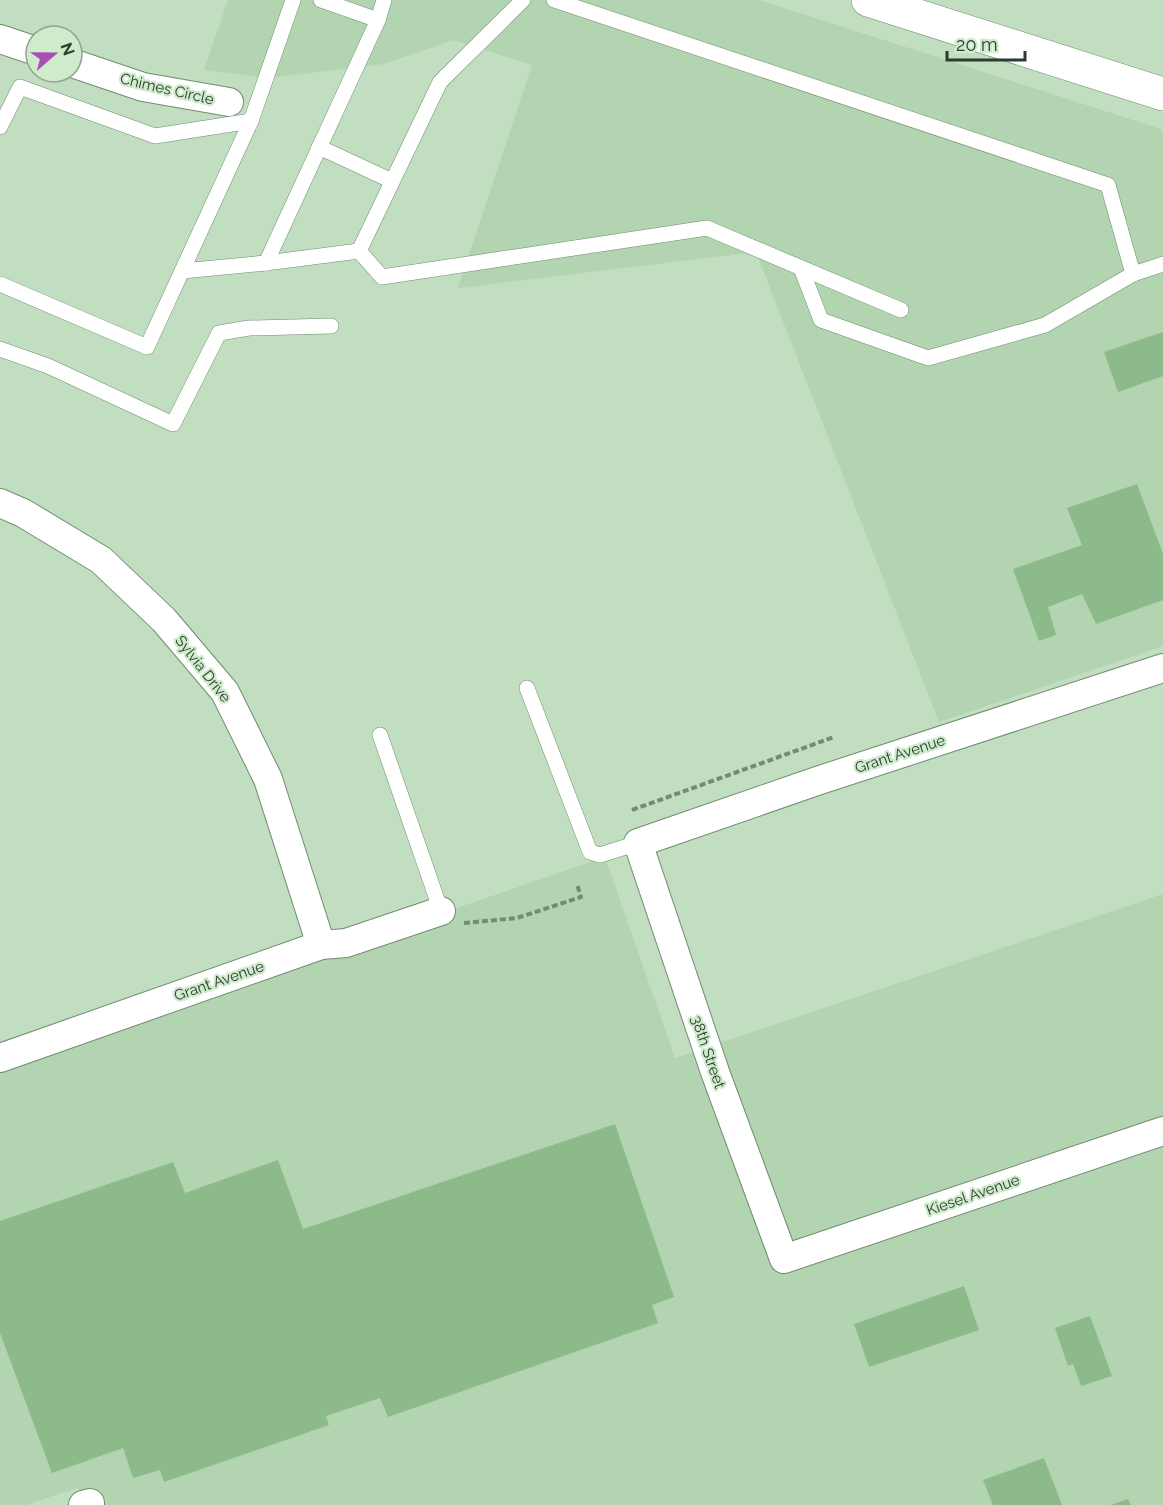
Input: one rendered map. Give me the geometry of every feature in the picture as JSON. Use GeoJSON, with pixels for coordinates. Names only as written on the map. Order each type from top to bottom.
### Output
{"type":"FeatureCollection","features":[{"type":"Feature","properties":{"kind":"main road"},"geometry":{"type":"LineString","coordinates":[[868,0],[1163,94]]}},
{"type":"Feature","properties":{"kind":"street"},"geometry":{"type":"LineString","coordinates":[[0,39],[24,47]]}},
{"type":"Feature","properties":{"kind":"street","name":"Chimes Circle"},"geometry":{"type":"LineString","coordinates":[[84,67],[143,87],[229,102]]}},
{"type":"Feature","properties":{"kind":"street","name":"Sylvia Drive"},"geometry":{"type":"LineString","coordinates":[[0,503],[23,513],[101,560],[164,620],[225,692],[268,779],[321,945]]}},
{"type":"Feature","properties":{"kind":"street","name":"Grant Avenue"},"geometry":{"type":"LineString","coordinates":[[638,843],[817,781],[1163,668]]}},
{"type":"Feature","properties":{"kind":"street","name":"38th Street"},"geometry":{"type":"LineString","coordinates":[[638,843],[715,1072],[784,1259]]}},
{"type":"Feature","properties":{"kind":"street","name":"Grant Avenue"},"geometry":{"type":"LineString","coordinates":[[0,1058],[321,945],[346,943],[451,917]]}},
{"type":"Feature","properties":{"kind":"street","name":"Kiesel Avenue"},"geometry":{"type":"LineString","coordinates":[[784,1259],[1163,1131]]}},
{"type":"Feature","properties":{"kind":"lane"},"geometry":{"type":"LineString","coordinates":[[0,284],[147,347],[250,121],[293,0]]}},
{"type":"Feature","properties":{"kind":"lane"},"geometry":{"type":"LineString","coordinates":[[321,0],[378,20]]}},
{"type":"Feature","properties":{"kind":"lane"},"geometry":{"type":"LineString","coordinates":[[266,262],[378,20],[384,0]]}},
{"type":"Feature","properties":{"kind":"lane"},"geometry":{"type":"LineString","coordinates":[[359,251],[440,82],[523,0]]}},
{"type":"Feature","properties":{"kind":"lane"},"geometry":{"type":"LineString","coordinates":[[554,0],[1108,185],[1133,274]]}},
{"type":"Feature","properties":{"kind":"lane"},"geometry":{"type":"LineString","coordinates":[[0,127],[20,87],[155,136],[250,121]]}},
{"type":"Feature","properties":{"kind":"lane"},"geometry":{"type":"LineString","coordinates":[[320,147],[392,181]]}},
{"type":"Feature","properties":{"kind":"lane"},"geometry":{"type":"LineString","coordinates":[[359,251],[382,277],[707,228],[902,310]]}},
{"type":"Feature","properties":{"kind":"lane"},"geometry":{"type":"LineString","coordinates":[[182,271],[359,251]]}},
{"type":"Feature","properties":{"kind":"lane"},"geometry":{"type":"LineString","coordinates":[[801,268],[822,320],[928,358],[1045,325],[1133,274],[1163,264]]}},
{"type":"Feature","properties":{"kind":"lane"},"geometry":{"type":"LineString","coordinates":[[0,349],[48,366],[173,424],[219,333],[249,328],[331,326]]}},
{"type":"Feature","properties":{"kind":"lane"},"geometry":{"type":"LineString","coordinates":[[527,688],[591,852],[600,855],[638,843]]}},
{"type":"Feature","properties":{"kind":"lane"},"geometry":{"type":"LineString","coordinates":[[380,735],[451,917]]}},
{"type":"Feature","properties":{"kind":"path"},"geometry":{"type":"LineString","coordinates":[[632,810],[834,738]]}},
{"type":"Feature","properties":{"kind":"path"},"geometry":{"type":"LineString","coordinates":[[451,917],[517,918],[581,897],[578,884]]}},
{"type":"Feature","properties":{"kind":"shaded area"},"geometry":{"type":"Polygon","coordinates":[[[228,0],[759,0],[1161,129],[1163,135],[1163,646],[939,722],[756,252],[458,288],[532,65],[453,40],[384,64],[268,78],[204,70],[228,0]]]}},
{"type":"Feature","properties":{"kind":"shaded area"},"geometry":{"type":"Polygon","coordinates":[[[605,857],[675,1058],[1163,894],[1163,1505],[100,1505],[77,1488],[26,1505],[0,1505],[0,1066],[605,857]]]}},
{"type":"Feature","properties":{"kind":"building"},"geometry":{"type":"Polygon","coordinates":[[[1163,332],[1163,376],[1118,392],[1104,352],[1163,332]]]}},
{"type":"Feature","properties":{"kind":"building"},"geometry":{"type":"Polygon","coordinates":[[[1137,484],[1163,554],[1163,600],[1096,624],[1082,594],[1048,607],[1056,635],[1039,641],[1013,569],[1082,545],[1067,508],[1137,484]]]}},
{"type":"Feature","properties":{"kind":"building"},"geometry":{"type":"Polygon","coordinates":[[[615,1124],[674,1297],[652,1305],[658,1323],[388,1417],[380,1398],[326,1416],[329,1425],[164,1482],[160,1470],[133,1478],[123,1448],[52,1473],[0,1333],[0,1221],[173,1162],[185,1193],[278,1160],[303,1229],[615,1124]]]}},
{"type":"Feature","properties":{"kind":"building"},"geometry":{"type":"Polygon","coordinates":[[[964,1286],[979,1330],[869,1367],[854,1324],[964,1286]]]}},
{"type":"Feature","properties":{"kind":"building"},"geometry":{"type":"Polygon","coordinates":[[[1090,1316],[1112,1376],[1081,1386],[1073,1364],[1068,1366],[1055,1328],[1090,1316]]]}},
{"type":"Feature","properties":{"kind":"building"},"geometry":{"type":"Polygon","coordinates":[[[1044,1458],[1062,1505],[993,1505],[983,1480],[1044,1458]]]}},
{"type":"Feature","properties":{"kind":"building"},"geometry":{"type":"Polygon","coordinates":[[[1128,1499],[1131,1505],[1111,1505],[1128,1499]]]}}]}
